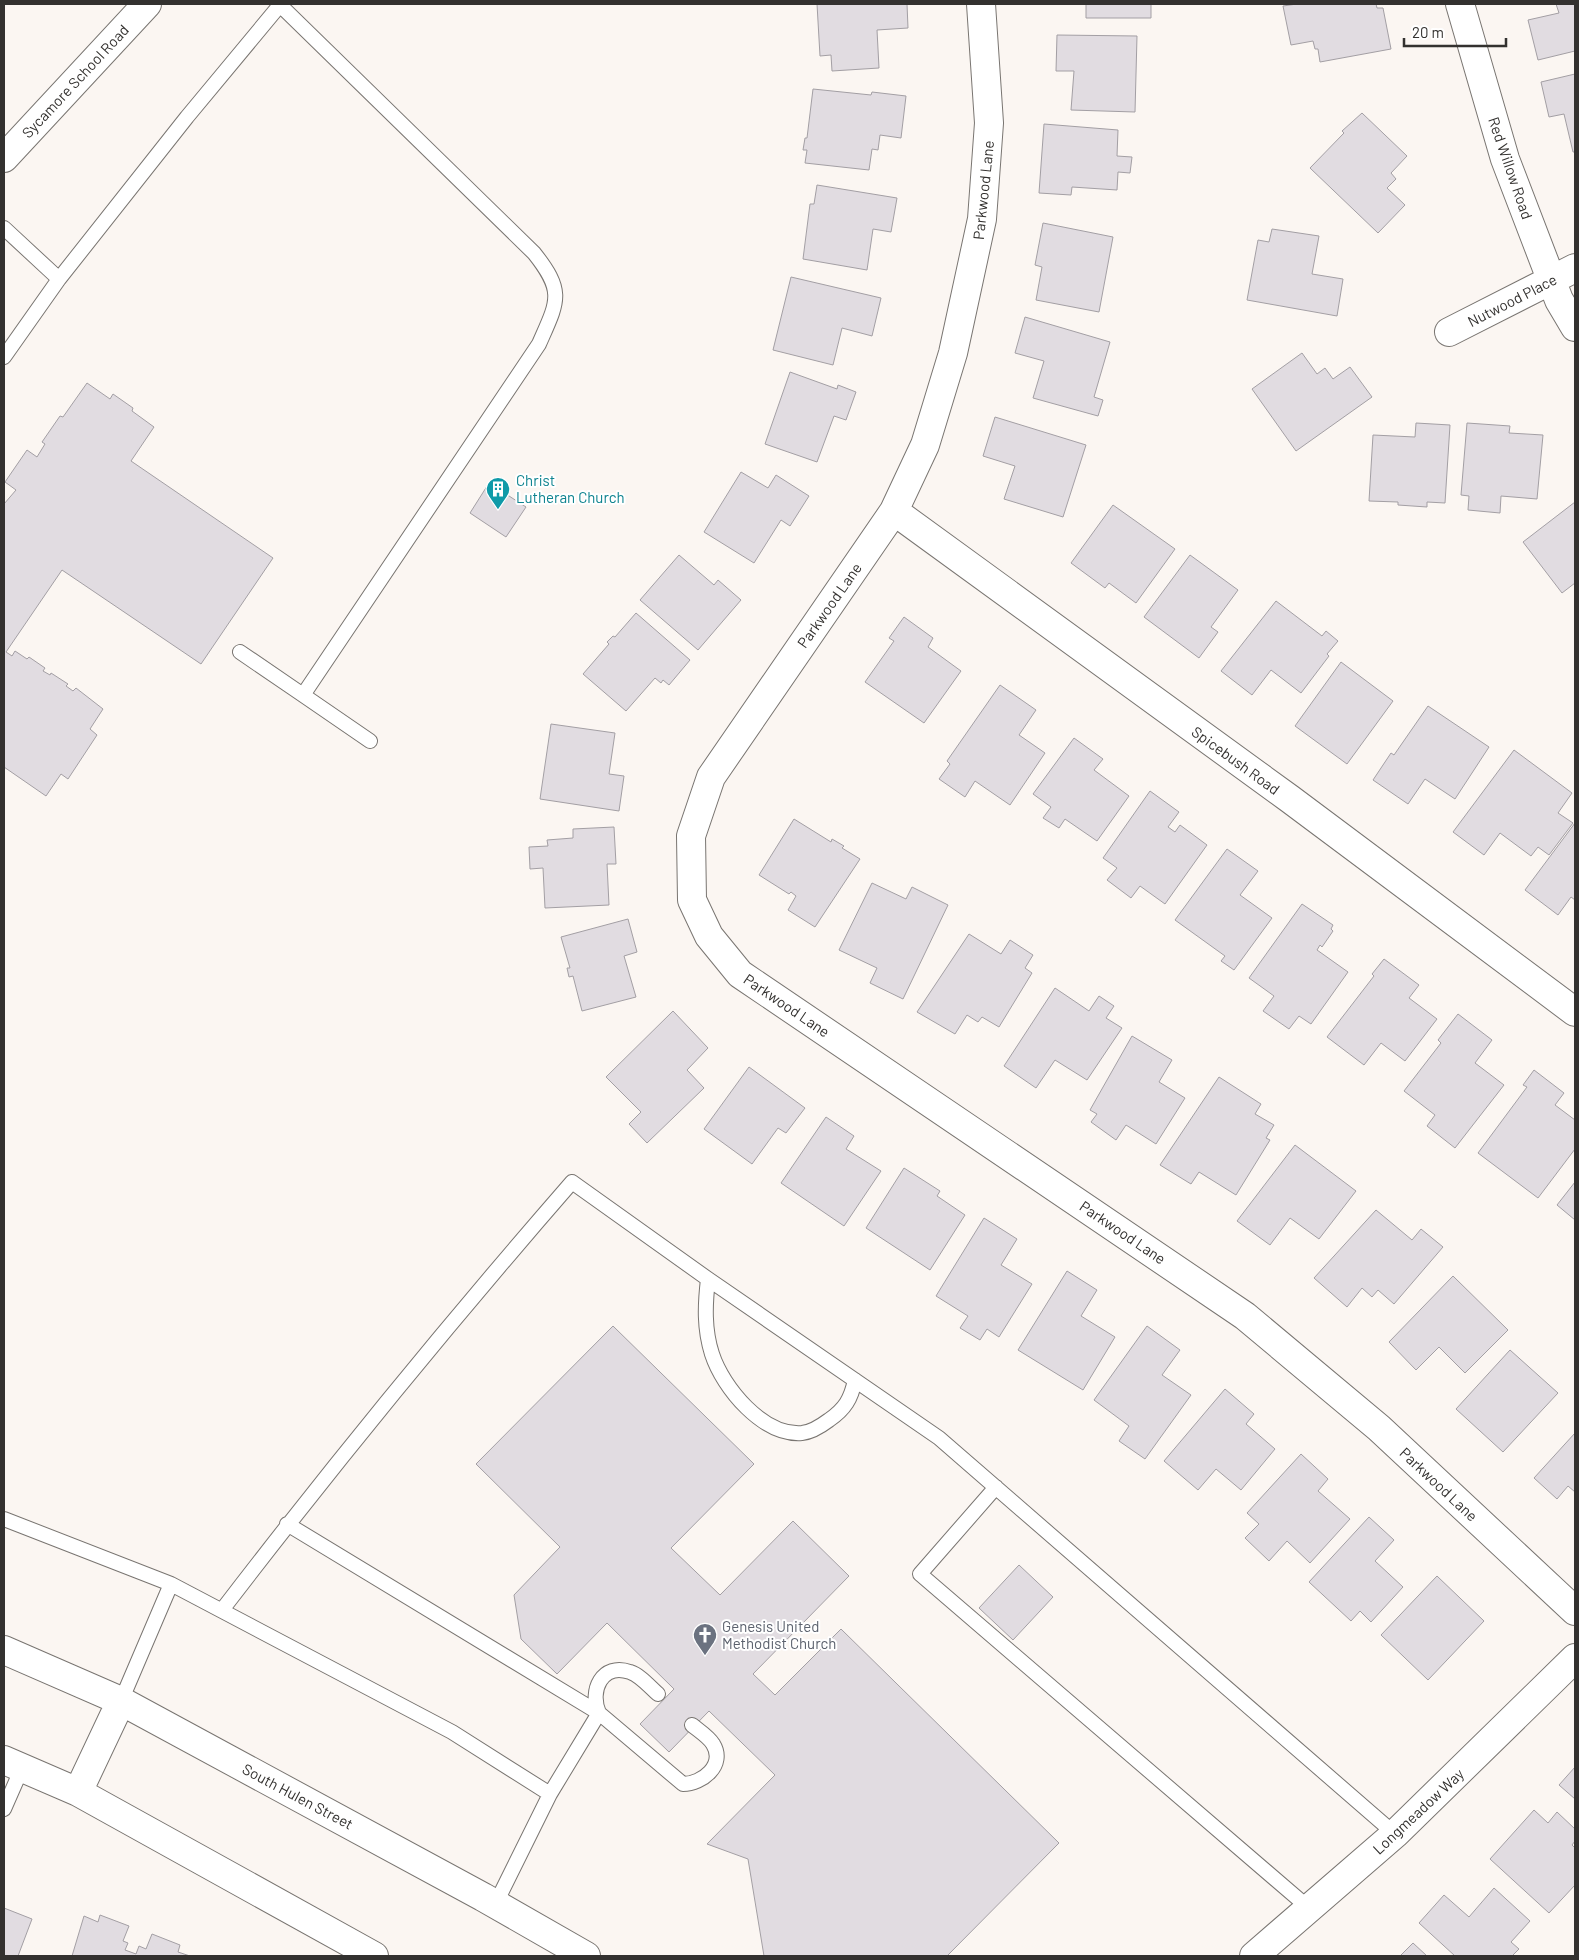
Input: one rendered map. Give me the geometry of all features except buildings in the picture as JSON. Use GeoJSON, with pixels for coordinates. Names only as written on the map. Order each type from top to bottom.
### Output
{"type":"FeatureCollection","features":[{"type":"Feature","properties":{"kind":"street","name":"Sycamore School Road"},"geometry":{"type":"LineString","coordinates":[[4,158],[146,4]]}},
{"type":"Feature","properties":{"kind":"street","name":"Parkwood Lane"},"geometry":{"type":"LineString","coordinates":[[981,4],[989,123],[982,219],[953,353],[924,445],[894,511],[711,777],[691,836],[692,900],[709,936],[740,974],[1245,1316],[1379,1428],[1575,1611]]}},
{"type":"Feature","properties":{"kind":"street","name":"Red Willow Road"},"geometry":{"type":"LineString","coordinates":[[1460,4],[1506,159],[1564,274],[1559,300],[1575,327]]}},
{"type":"Feature","properties":{"kind":"street","name":"Nutwood Place"},"geometry":{"type":"LineString","coordinates":[[1449,332],[1564,274]]}},
{"type":"Feature","properties":{"kind":"street","name":"Spicebush Road"},"geometry":{"type":"LineString","coordinates":[[894,511],[1290,799],[1575,1012]]}},
{"type":"Feature","properties":{"kind":"street","name":"South Hulen Street"},"geometry":{"type":"LineString","coordinates":[[4,1650],[122,1701],[496,1903],[586,1956]]}},
{"type":"Feature","properties":{"kind":"street","name":"Longmeadow Way"},"geometry":{"type":"LineString","coordinates":[[1254,1956],[1395,1834],[1575,1658]]}},
{"type":"Feature","properties":{"kind":"street"},"geometry":{"type":"LineString","coordinates":[[78,1792],[122,1701]]}},
{"type":"Feature","properties":{"kind":"street"},"geometry":{"type":"LineString","coordinates":[[13,1764],[78,1792],[374,1956]]}},
{"type":"Feature","properties":{"kind":"lane"},"geometry":{"type":"LineString","coordinates":[[4,357],[59,280],[187,117],[280,5],[534,252],[549,272],[555,288],[555,307],[539,344],[303,695]]}},
{"type":"Feature","properties":{"kind":"lane"},"geometry":{"type":"LineString","coordinates":[[4,228],[59,280]]}},
{"type":"Feature","properties":{"kind":"lane"},"geometry":{"type":"LineString","coordinates":[[240,652],[370,741]]}},
{"type":"Feature","properties":{"kind":"lane"},"geometry":{"type":"LineString","coordinates":[[222,1610],[287,1524],[486,1282],[572,1182],[708,1279],[939,1438],[1395,1834]]}},
{"type":"Feature","properties":{"kind":"lane"},"geometry":{"type":"LineString","coordinates":[[708,1279],[705,1306],[706,1332],[713,1356],[725,1381],[742,1403],[763,1420],[781,1430],[802,1433],[818,1428],[844,1408],[851,1398],[855,1380]]}},
{"type":"Feature","properties":{"kind":"lane"},"geometry":{"type":"LineString","coordinates":[[996,1487],[920,1574],[1310,1908]]}},
{"type":"Feature","properties":{"kind":"lane"},"geometry":{"type":"LineString","coordinates":[[4,1519],[171,1584],[452,1732],[550,1794]]}},
{"type":"Feature","properties":{"kind":"lane"},"geometry":{"type":"LineString","coordinates":[[287,1524],[599,1713],[684,1784],[694,1784],[702,1780],[709,1774],[716,1761],[713,1744],[692,1724]]}},
{"type":"Feature","properties":{"kind":"lane"},"geometry":{"type":"LineString","coordinates":[[122,1701],[171,1584]]}},
{"type":"Feature","properties":{"kind":"lane"},"geometry":{"type":"LineString","coordinates":[[599,1713],[595,1703],[596,1686],[606,1675],[616,1670],[632,1672],[658,1694]]}},
{"type":"Feature","properties":{"kind":"lane"},"geometry":{"type":"LineString","coordinates":[[496,1903],[550,1794],[599,1713]]}},
{"type":"Feature","properties":{"kind":"lane"},"geometry":{"type":"LineString","coordinates":[[4,1808],[13,1764]]}},
{"type":"Feature","properties":{"kind":"place","name":"Christ Lutheran Church"},"geometry":{"type":"Point","coordinates":[498,510]}},
{"type":"Feature","properties":{"kind":"place","name":"Genesis United Methodist Church"},"geometry":{"type":"Point","coordinates":[705,1656]}}]}
